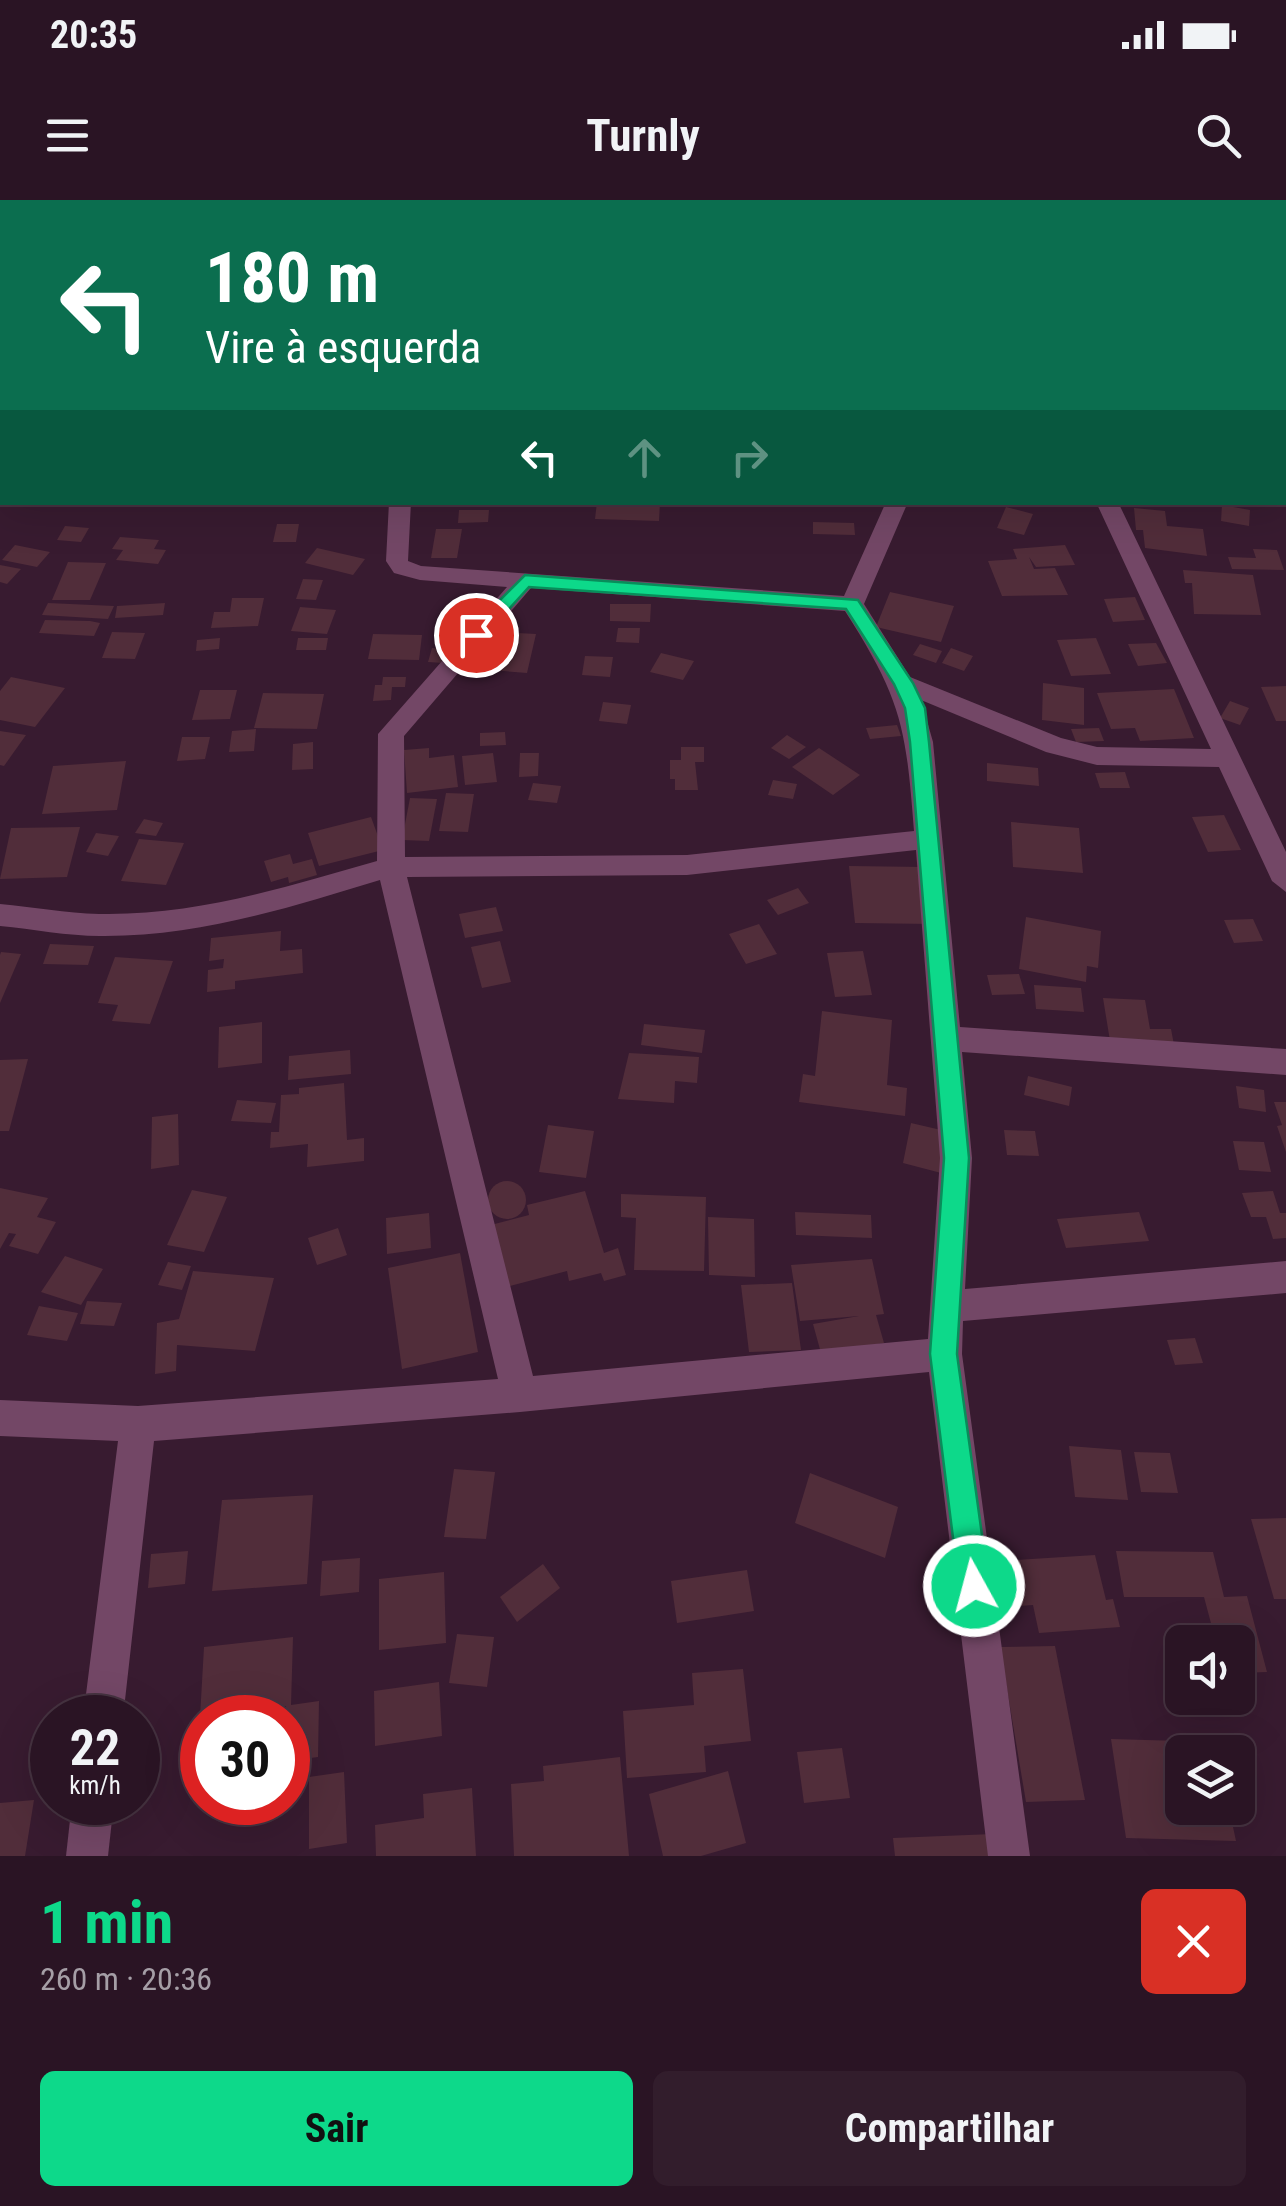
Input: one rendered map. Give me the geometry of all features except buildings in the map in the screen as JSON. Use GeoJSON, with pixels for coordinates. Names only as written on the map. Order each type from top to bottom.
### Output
{"type":"FeatureCollection","features":[{"type":"Feature","properties":{"kind":"street"},"geometry":{"type":"LineString","coordinates":[[400,505],[397,561],[402,568],[420,574],[852,604]]}},
{"type":"Feature","properties":{"kind":"street"},"geometry":{"type":"LineString","coordinates":[[852,604],[896,505]]}},
{"type":"Feature","properties":{"kind":"street"},"geometry":{"type":"LineString","coordinates":[[1108,505],[1226,758],[1273,830],[1286,882]]}},
{"type":"Feature","properties":{"kind":"street"},"geometry":{"type":"LineString","coordinates":[[520,1395],[390,867],[390,734],[525,581]]}},
{"type":"Feature","properties":{"kind":"street"},"geometry":{"type":"LineString","coordinates":[[852,604],[904,683],[915,708],[949,1039],[956,1158],[944,1354],[1009,1856]]}},
{"type":"Feature","properties":{"kind":"street"},"geometry":{"type":"LineString","coordinates":[[904,683],[1055,746],[1097,756],[1226,758]]}},
{"type":"Feature","properties":{"kind":"street"},"geometry":{"type":"LineString","coordinates":[[0,915],[99,926],[186,920],[243,910],[390,867],[687,865],[929,839]]}},
{"type":"Feature","properties":{"kind":"street"},"geometry":{"type":"LineString","coordinates":[[949,1039],[1286,1062]]}},
{"type":"Feature","properties":{"kind":"street"},"geometry":{"type":"LineString","coordinates":[[945,1307],[1286,1277]]}},
{"type":"Feature","properties":{"kind":"street"},"geometry":{"type":"LineString","coordinates":[[0,1418],[138,1424],[520,1395],[944,1354]]}},
{"type":"Feature","properties":{"kind":"street"},"geometry":{"type":"LineString","coordinates":[[106,1695],[138,1424]]}},
{"type":"Feature","properties":{"kind":"street"},"geometry":{"type":"LineString","coordinates":[[87,1856],[90,1825]]}},
{"type":"Feature","properties":{"kind":"route"},"geometry":{"type":"LineString","coordinates":[[476,635],[525,581],[852,604],[904,683],[915,708],[920,742],[949,1039],[956,1158],[944,1354],[974,1586]]}}]}
